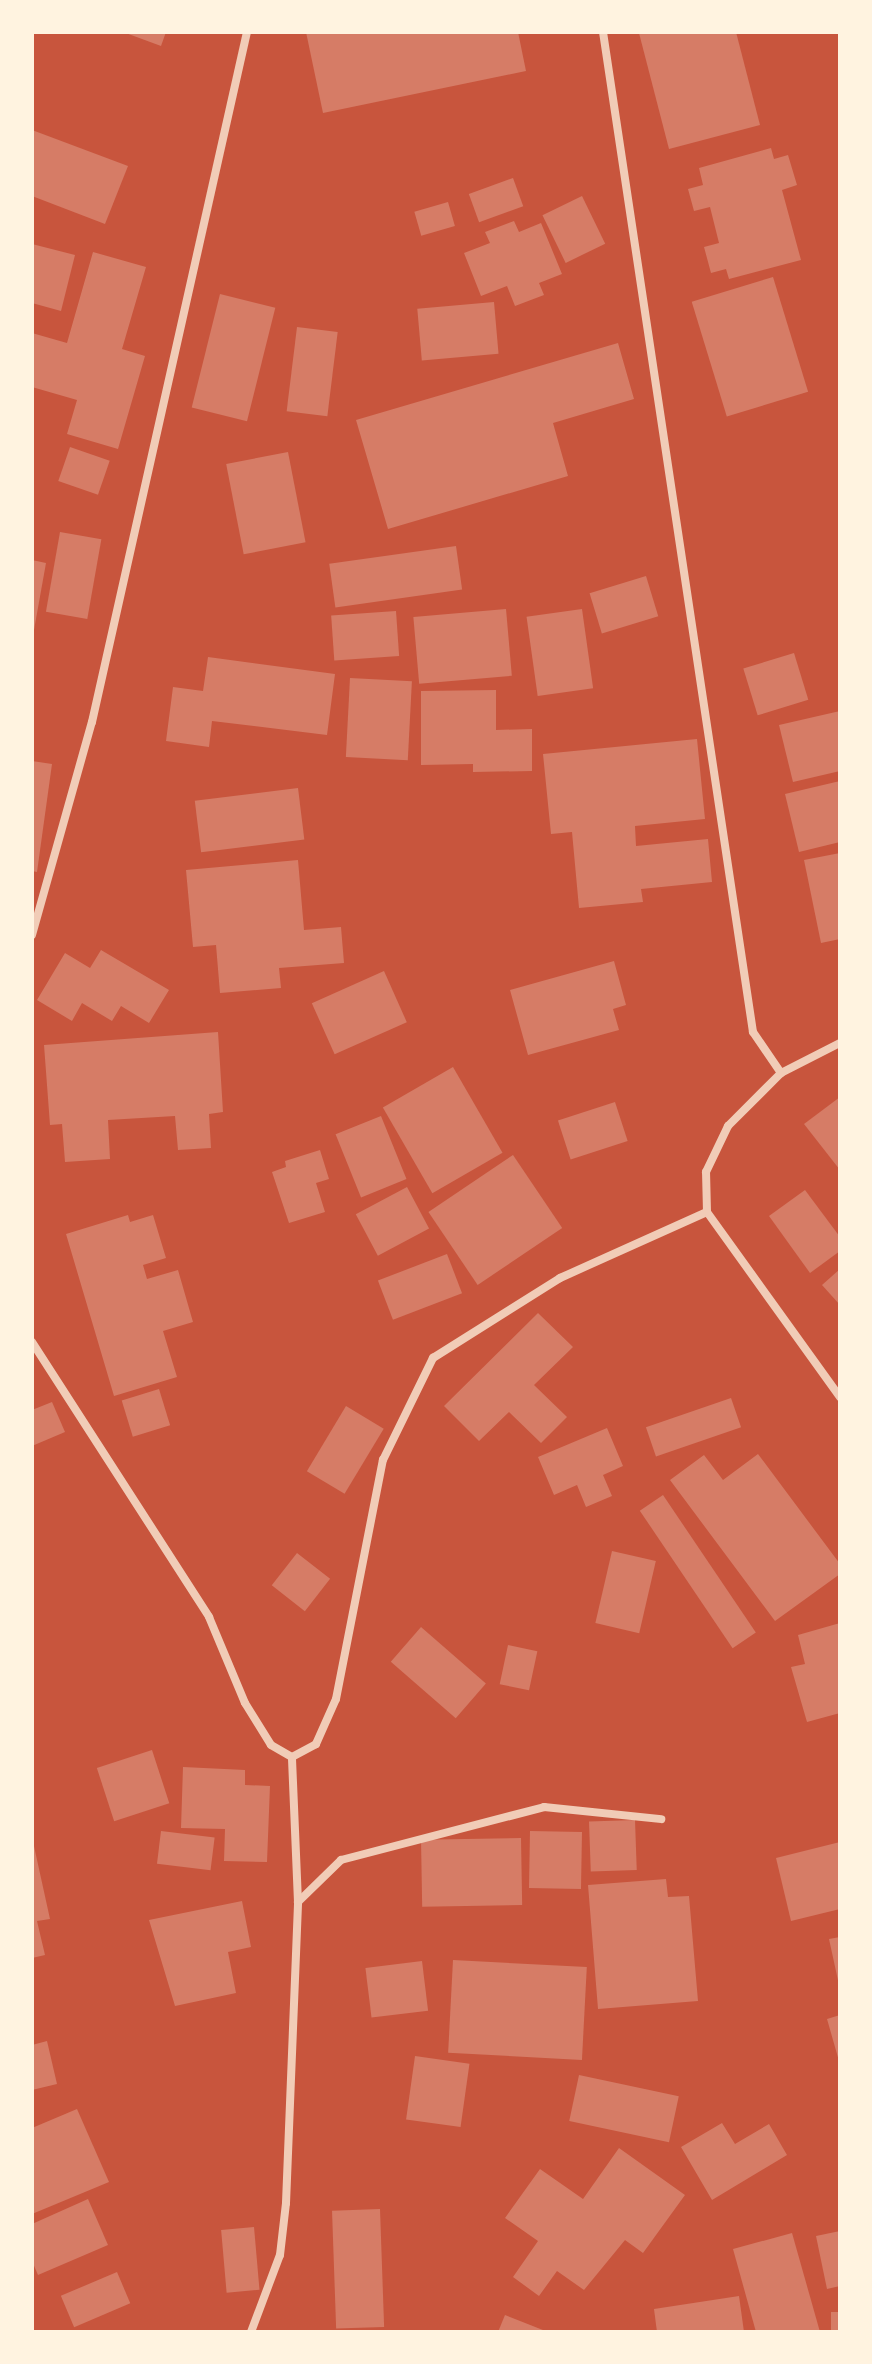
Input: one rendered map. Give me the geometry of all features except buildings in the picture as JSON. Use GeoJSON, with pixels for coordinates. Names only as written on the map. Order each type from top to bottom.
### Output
{"type":"FeatureCollection","features":[{"type":"Feature","properties":{"kind":"street"},"geometry":{"type":"LineString","coordinates":[[32,935],[92,722],[247,32]]}},
{"type":"Feature","properties":{"kind":"street"},"geometry":{"type":"LineString","coordinates":[[603,32],[753,1032],[781,1073]]}},
{"type":"Feature","properties":{"kind":"street"},"geometry":{"type":"LineString","coordinates":[[840,1043],[781,1073],[728,1126],[706,1172],[707,1212],[840,1397]]}},
{"type":"Feature","properties":{"kind":"street"},"geometry":{"type":"LineString","coordinates":[[292,1757],[316,1744],[336,1699],[383,1460],[433,1358],[560,1278],[707,1212]]}},
{"type":"Feature","properties":{"kind":"street"},"geometry":{"type":"LineString","coordinates":[[32,1342],[209,1617],[245,1703],[271,1745],[292,1757]]}},
{"type":"Feature","properties":{"kind":"street"},"geometry":{"type":"LineString","coordinates":[[251,2332],[280,2255],[298,1902],[292,1757]]}},
{"type":"Feature","properties":{"kind":"street"},"geometry":{"type":"LineString","coordinates":[[298,1902],[341,1860],[544,1807],[661,1819]]}}]}
